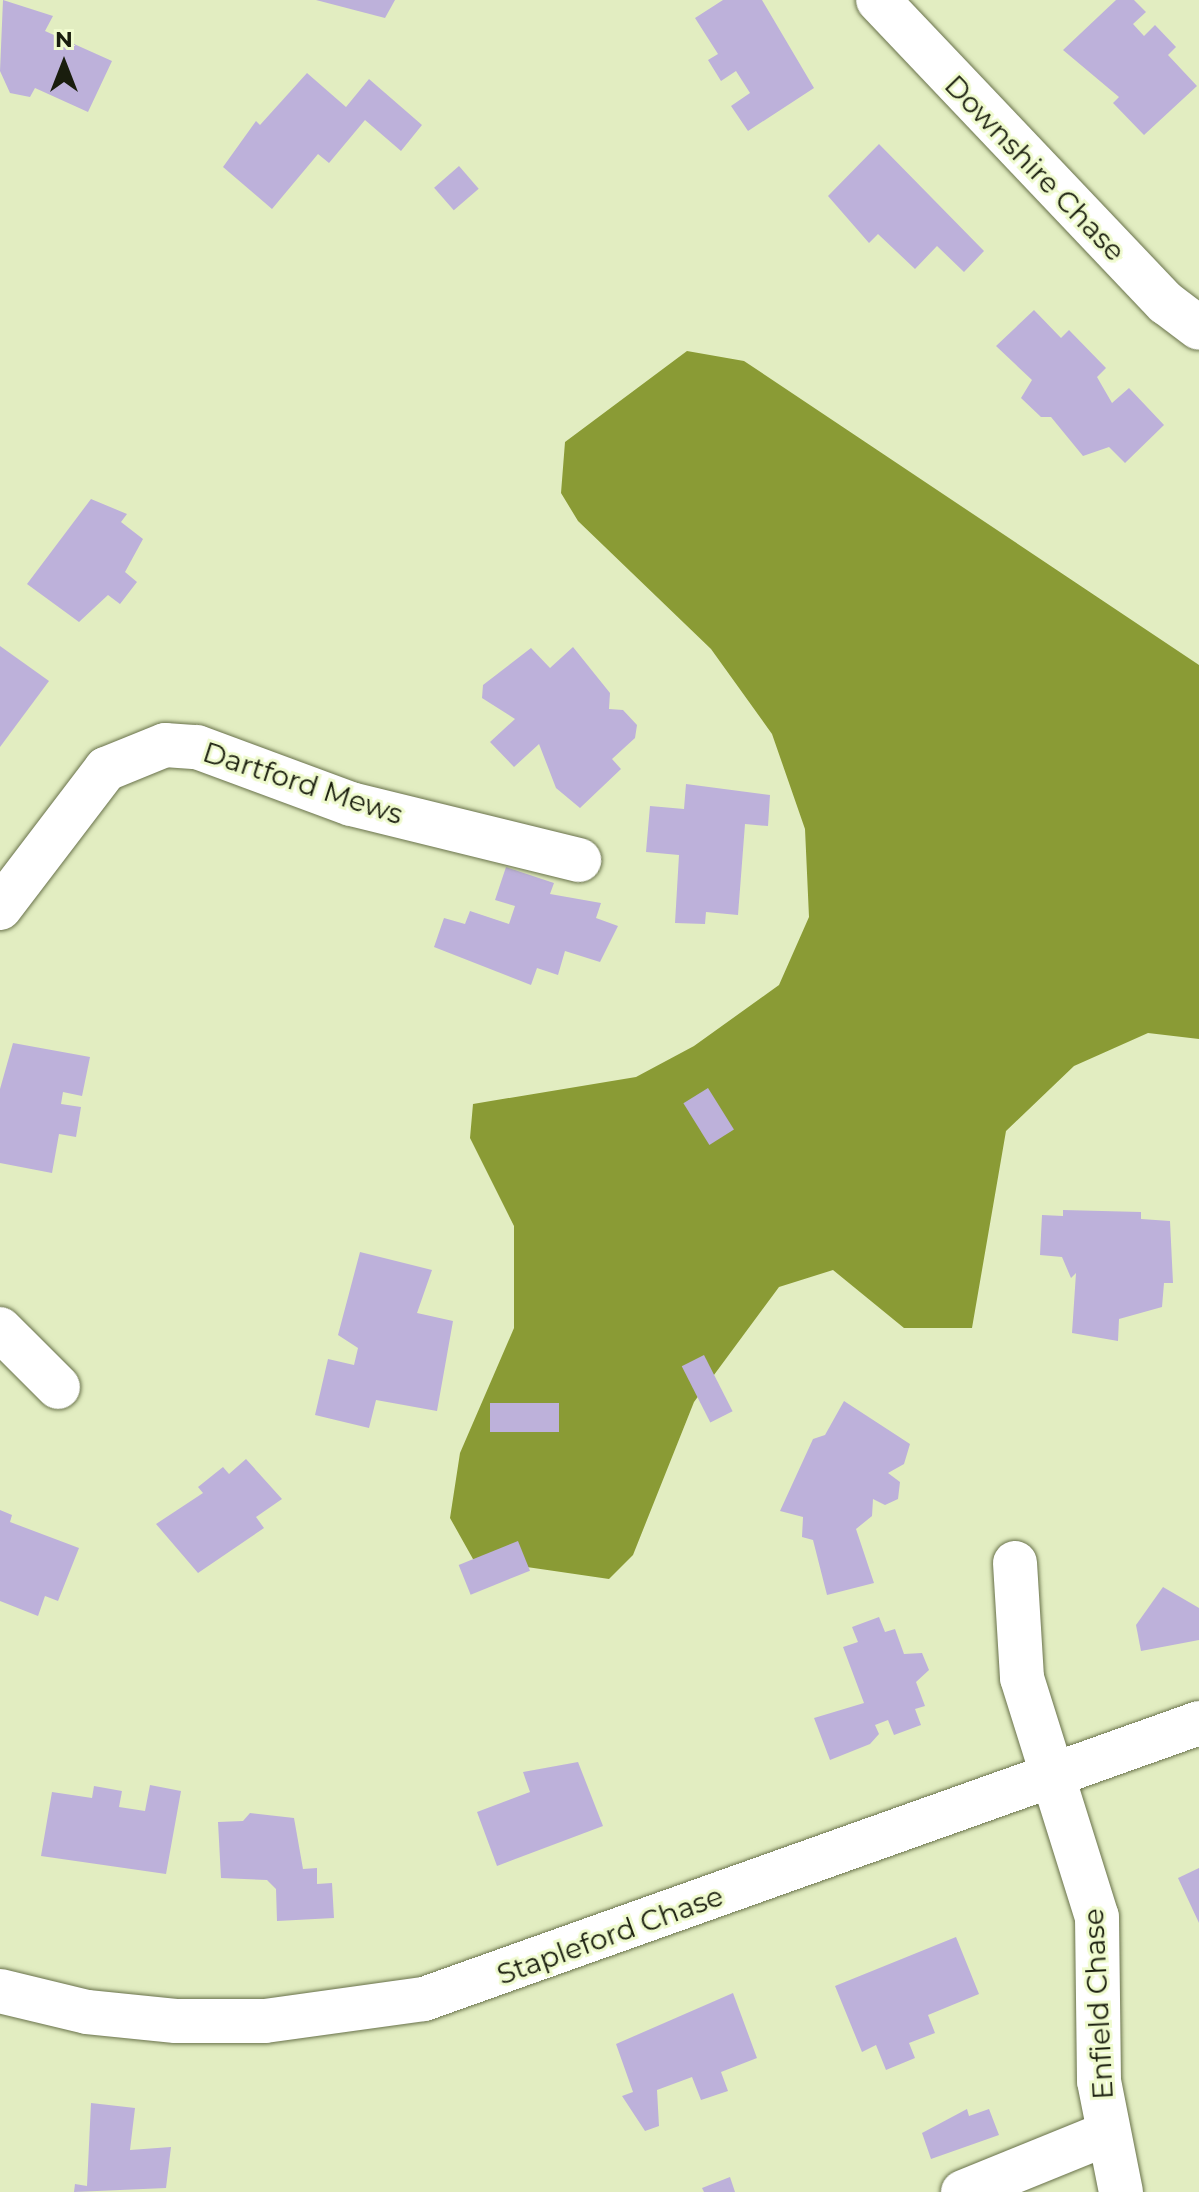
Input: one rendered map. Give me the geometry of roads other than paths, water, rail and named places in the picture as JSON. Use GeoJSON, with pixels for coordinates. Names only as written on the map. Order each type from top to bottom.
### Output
{"type":"FeatureCollection","features":[{"type":"Feature","properties":{"kind":"street","name":"Downshire Chase"},"geometry":{"type":"LineString","coordinates":[[878,0],[1155,292],[1199,328]]}},
{"type":"Feature","properties":{"kind":"street","name":"Dartford Mews"},"geometry":{"type":"LineString","coordinates":[[0,908],[106,769],[165,745],[197,747],[351,804],[579,860]]}},
{"type":"Feature","properties":{"kind":"street"},"geometry":{"type":"LineString","coordinates":[[0,1329],[58,1387]]}},
{"type":"Feature","properties":{"kind":"street","name":"Enfield Chase"},"geometry":{"type":"LineString","coordinates":[[1015,1563],[1022,1678],[1097,1917],[1106,2134],[1121,2192]]}},
{"type":"Feature","properties":{"kind":"street","name":"Stapleford Chase"},"geometry":{"type":"LineString","coordinates":[[0,1991],[87,2012],[176,2021],[265,2021],[424,1999],[558,1957],[1052,1772],[1199,1723]]}},
{"type":"Feature","properties":{"kind":"street"},"geometry":{"type":"LineString","coordinates":[[963,2192],[1106,2134]]}}]}
